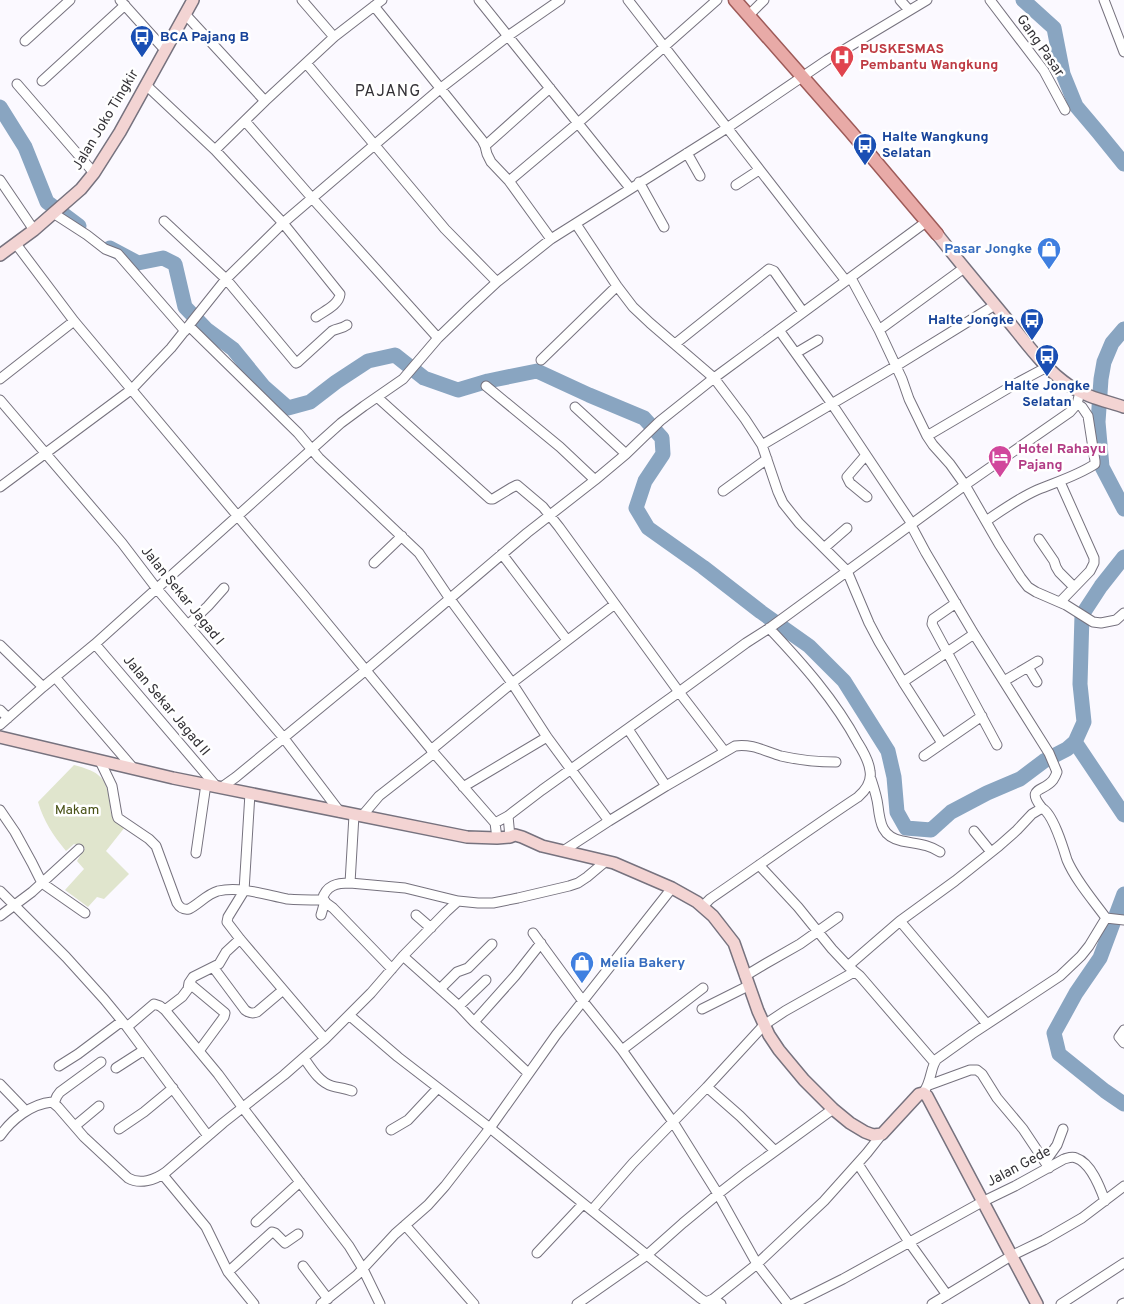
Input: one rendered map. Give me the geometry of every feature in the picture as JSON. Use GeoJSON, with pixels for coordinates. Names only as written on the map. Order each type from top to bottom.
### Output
{"type":"FeatureCollection","features":[{"type":"Feature","properties":{"kind":"main road","name":"Jalan Joko Tingkir"},"geometry":{"type":"LineString","coordinates":[[0,255],[34,230],[70,199],[94,173],[193,0]]}},
{"type":"Feature","properties":{"kind":"main road"},"geometry":{"type":"LineString","coordinates":[[735,0],[802,76],[1047,366],[1070,386],[1124,407]]}},
{"type":"Feature","properties":{"kind":"main road"},"geometry":{"type":"LineString","coordinates":[[4,738],[134,769],[467,837],[497,838],[512,836],[514,840],[533,842],[542,846],[623,866],[690,897],[703,906],[721,925],[734,943],[764,1025],[774,1043],[804,1080],[850,1123],[873,1135],[882,1134],[915,1098],[926,1089],[927,1096],[1037,1304]]}},
{"type":"Feature","properties":{"kind":"street"},"geometry":{"type":"LineString","coordinates":[[26,41],[70,0]]}},
{"type":"Feature","properties":{"kind":"street"},"geometry":{"type":"LineString","coordinates":[[302,0],[334,37]]}},
{"type":"Feature","properties":{"kind":"street"},"geometry":{"type":"LineString","coordinates":[[215,150],[265,100],[334,37],[382,0]]}},
{"type":"Feature","properties":{"kind":"street"},"geometry":{"type":"LineString","coordinates":[[479,0],[630,188]]}},
{"type":"Feature","properties":{"kind":"street"},"geometry":{"type":"LineString","coordinates":[[0,488],[132,389],[171,348],[226,279],[284,222],[440,88],[508,36],[560,0]]}},
{"type":"Feature","properties":{"kind":"street"},"geometry":{"type":"LineString","coordinates":[[628,0],[848,280],[879,330],[927,436],[965,485],[1012,566],[1028,587],[1065,604],[1093,622],[1101,623],[1116,620],[1124,613]]}},
{"type":"Feature","properties":{"kind":"street"},"geometry":{"type":"LineString","coordinates":[[509,181],[578,123],[717,0]]}},
{"type":"Feature","properties":{"kind":"street"},"geometry":{"type":"LineString","coordinates":[[749,15],[764,0]]}},
{"type":"Feature","properties":{"kind":"street"},"geometry":{"type":"LineString","coordinates":[[900,0],[909,10]]}},
{"type":"Feature","properties":{"kind":"street"},"geometry":{"type":"LineString","coordinates":[[4,722],[95,644],[342,423],[403,379],[438,338],[497,282],[551,239],[727,128],[802,76],[927,0]]}},
{"type":"Feature","properties":{"kind":"street","name":"Gang Pasar"},"geometry":{"type":"LineString","coordinates":[[990,0],[1044,71],[1065,110]]}},
{"type":"Feature","properties":{"kind":"street"},"geometry":{"type":"LineString","coordinates":[[1104,0],[1122,41],[1124,52]]}},
{"type":"Feature","properties":{"kind":"street"},"geometry":{"type":"LineString","coordinates":[[42,81],[123,3],[165,50]]}},
{"type":"Feature","properties":{"kind":"street"},"geometry":{"type":"LineString","coordinates":[[374,6],[482,140],[491,162],[509,181],[551,239]]}},
{"type":"Feature","properties":{"kind":"street"},"geometry":{"type":"LineString","coordinates":[[185,14],[265,100]]}},
{"type":"Feature","properties":{"kind":"street"},"geometry":{"type":"LineString","coordinates":[[306,63],[445,229],[497,282]]}},
{"type":"Feature","properties":{"kind":"street"},"geometry":{"type":"LineString","coordinates":[[17,84],[94,173]]}},
{"type":"Feature","properties":{"kind":"street"},"geometry":{"type":"LineString","coordinates":[[146,85],[215,150],[284,222],[340,294],[340,298],[336,303],[316,317]]}},
{"type":"Feature","properties":{"kind":"street"},"geometry":{"type":"LineString","coordinates":[[485,146],[550,88]]}},
{"type":"Feature","properties":{"kind":"street"},"geometry":{"type":"LineString","coordinates":[[245,121],[438,338]]}},
{"type":"Feature","properties":{"kind":"street"},"geometry":{"type":"LineString","coordinates":[[687,153],[700,176]]}},
{"type":"Feature","properties":{"kind":"street"},"geometry":{"type":"LineString","coordinates":[[736,185],[760,170]]}},
{"type":"Feature","properties":{"kind":"street"},"geometry":{"type":"LineString","coordinates":[[0,180],[34,230]]}},
{"type":"Feature","properties":{"kind":"street"},"geometry":{"type":"LineString","coordinates":[[639,182],[664,227]]}},
{"type":"Feature","properties":{"kind":"street"},"geometry":{"type":"LineString","coordinates":[[54,212],[106,249],[118,254],[298,434],[321,461],[424,559],[450,599],[512,683],[547,737],[609,820]]}},
{"type":"Feature","properties":{"kind":"street"},"geometry":{"type":"LineString","coordinates":[[164,221],[226,279],[296,363],[332,331],[347,326]]}},
{"type":"Feature","properties":{"kind":"street"},"geometry":{"type":"LineString","coordinates":[[196,852],[215,786],[236,777],[366,670],[502,554],[626,454],[660,421],[714,378],[926,222]]}},
{"type":"Feature","properties":{"kind":"street"},"geometry":{"type":"LineString","coordinates":[[576,224],[633,307],[714,378],[745,419],[762,445],[783,503],[800,524],[847,571],[869,623],[903,682],[942,743]]}},
{"type":"Feature","properties":{"kind":"street"},"geometry":{"type":"LineString","coordinates":[[16,244],[74,321],[433,752],[495,823],[497,838]]}},
{"type":"Feature","properties":{"kind":"street"},"geometry":{"type":"LineString","coordinates":[[879,330],[964,268]]}},
{"type":"Feature","properties":{"kind":"street"},"geometry":{"type":"LineString","coordinates":[[675,344],[769,269],[774,271],[803,312]]}},
{"type":"Feature","properties":{"kind":"street"},"geometry":{"type":"LineString","coordinates":[[541,360],[617,286]]}},
{"type":"Feature","properties":{"kind":"street"},"geometry":{"type":"LineString","coordinates":[[762,445],[896,366],[994,305]]}},
{"type":"Feature","properties":{"kind":"street"},"geometry":{"type":"LineString","coordinates":[[0,379],[74,321]]}},
{"type":"Feature","properties":{"kind":"street"},"geometry":{"type":"LineString","coordinates":[[780,330],[912,524],[974,634],[1048,753],[1057,772],[1052,782],[1039,790],[1035,798],[1050,817],[1068,861],[1078,878],[1108,918],[1124,920]]}},
{"type":"Feature","properties":{"kind":"street"},"geometry":{"type":"LineString","coordinates":[[796,354],[818,340]]}},
{"type":"Feature","properties":{"kind":"street"},"geometry":{"type":"LineString","coordinates":[[927,436],[1047,366]]}},
{"type":"Feature","properties":{"kind":"street"},"geometry":{"type":"LineString","coordinates":[[486,386],[560,447],[594,480]]}},
{"type":"Feature","properties":{"kind":"street"},"geometry":{"type":"LineString","coordinates":[[495,823],[508,816],[965,485],[1070,412],[1084,393]]}},
{"type":"Feature","properties":{"kind":"street"},"geometry":{"type":"LineString","coordinates":[[377,397],[490,499],[517,485],[535,499],[550,515],[725,752]]}},
{"type":"Feature","properties":{"kind":"street","name":"Jalan Sekar Jagad I"},"geometry":{"type":"LineString","coordinates":[[0,400],[122,543],[156,589],[283,737],[340,812]]}},
{"type":"Feature","properties":{"kind":"street"},"geometry":{"type":"LineString","coordinates":[[986,520],[1037,490],[1060,482],[1093,466],[1095,461],[1088,416],[1082,407],[1077,404]]}},
{"type":"Feature","properties":{"kind":"street"},"geometry":{"type":"LineString","coordinates":[[575,407],[626,454]]}},
{"type":"Feature","properties":{"kind":"street"},"geometry":{"type":"LineString","coordinates":[[866,455],[847,477],[850,483],[867,497]]}},
{"type":"Feature","properties":{"kind":"street"},"geometry":{"type":"LineString","coordinates":[[723,492],[767,459]]}},
{"type":"Feature","properties":{"kind":"street"},"geometry":{"type":"LineString","coordinates":[[1060,482],[1094,558],[1094,563],[1090,570],[1074,587],[1065,604]]}},
{"type":"Feature","properties":{"kind":"street"},"geometry":{"type":"LineString","coordinates":[[824,548],[847,528]]}},
{"type":"Feature","properties":{"kind":"street"},"geometry":{"type":"LineString","coordinates":[[374,563],[402,536]]}},
{"type":"Feature","properties":{"kind":"street"},"geometry":{"type":"LineString","coordinates":[[1039,538],[1059,572],[1074,587]]}},
{"type":"Feature","properties":{"kind":"street"},"geometry":{"type":"LineString","coordinates":[[502,554],[567,640]]}},
{"type":"Feature","properties":{"kind":"street"},"geometry":{"type":"LineString","coordinates":[[188,625],[224,588]]}},
{"type":"Feature","properties":{"kind":"street"},"geometry":{"type":"LineString","coordinates":[[956,603],[932,620],[932,624],[998,745]]}},
{"type":"Feature","properties":{"kind":"street"},"geometry":{"type":"LineString","coordinates":[[350,883],[358,815],[512,683],[615,604]]}},
{"type":"Feature","properties":{"kind":"street"},"geometry":{"type":"LineString","coordinates":[[1116,620],[1124,625]]}},
{"type":"Feature","properties":{"kind":"street"},"geometry":{"type":"LineString","coordinates":[[703,906],[783,847],[858,797],[869,786],[870,771],[868,764],[849,727],[833,702],[770,627]]}},
{"type":"Feature","properties":{"kind":"street"},"geometry":{"type":"LineString","coordinates":[[903,682],[974,634]]}},
{"type":"Feature","properties":{"kind":"street","name":"Jalan Sekar Jagad II"},"geometry":{"type":"LineString","coordinates":[[95,644],[215,786]]}},
{"type":"Feature","properties":{"kind":"street"},"geometry":{"type":"LineString","coordinates":[[0,645],[43,687]]}},
{"type":"Feature","properties":{"kind":"street"},"geometry":{"type":"LineString","coordinates":[[1004,680],[1038,661]]}},
{"type":"Feature","properties":{"kind":"street"},"geometry":{"type":"LineString","coordinates":[[1028,666],[1037,682]]}},
{"type":"Feature","properties":{"kind":"street"},"geometry":{"type":"LineString","coordinates":[[55,677],[134,769]]}},
{"type":"Feature","properties":{"kind":"street"},"geometry":{"type":"LineString","coordinates":[[0,710],[4,722],[4,738]]}},
{"type":"Feature","properties":{"kind":"street"},"geometry":{"type":"LineString","coordinates":[[924,756],[982,716]]}},
{"type":"Feature","properties":{"kind":"street"},"geometry":{"type":"LineString","coordinates":[[628,728],[666,786]]}},
{"type":"Feature","properties":{"kind":"street"},"geometry":{"type":"LineString","coordinates":[[463,787],[547,737]]}},
{"type":"Feature","properties":{"kind":"street"},"geometry":{"type":"LineString","coordinates":[[563,851],[609,820],[733,746],[744,745],[782,756],[812,761],[836,762]]}},
{"type":"Feature","properties":{"kind":"street"},"geometry":{"type":"LineString","coordinates":[[100,761],[112,786],[118,818],[156,846],[180,907],[186,910],[189,909],[212,893],[229,890],[297,900],[323,900],[334,908],[392,969]]}},
{"type":"Feature","properties":{"kind":"street"},"geometry":{"type":"LineString","coordinates":[[870,776],[876,794],[881,824],[886,834],[897,840],[929,846],[940,852]]}},
{"type":"Feature","properties":{"kind":"street"},"geometry":{"type":"LineString","coordinates":[[236,777],[236,790]]}},
{"type":"Feature","properties":{"kind":"street"},"geometry":{"type":"LineString","coordinates":[[250,793],[244,891],[227,922],[325,1039]]}},
{"type":"Feature","properties":{"kind":"street"},"geometry":{"type":"LineString","coordinates":[[592,1210],[764,1025],[851,969],[900,921],[955,881],[1017,830],[1032,814],[1042,808]]}},
{"type":"Feature","properties":{"kind":"street"},"geometry":{"type":"LineString","coordinates":[[0,810],[15,832],[42,883],[85,913]]}},
{"type":"Feature","properties":{"kind":"street"},"geometry":{"type":"LineString","coordinates":[[508,816],[512,836]]}},
{"type":"Feature","properties":{"kind":"street"},"geometry":{"type":"LineString","coordinates":[[974,831],[991,852]]}},
{"type":"Feature","properties":{"kind":"street"},"geometry":{"type":"LineString","coordinates":[[0,916],[32,892],[78,849]]}},
{"type":"Feature","properties":{"kind":"street"},"geometry":{"type":"LineString","coordinates":[[321,915],[325,891],[337,884],[350,883],[405,888],[458,901],[493,903],[578,883],[606,861]]}},
{"type":"Feature","properties":{"kind":"street"},"geometry":{"type":"LineString","coordinates":[[759,865],[832,949],[860,976],[934,1062]]}},
{"type":"Feature","properties":{"kind":"street"},"geometry":{"type":"LineString","coordinates":[[303,1266],[325,1301],[357,1276],[385,1244],[446,1186],[582,1000],[672,888]]}},
{"type":"Feature","properties":{"kind":"street"},"geometry":{"type":"LineString","coordinates":[[0,891],[74,965],[104,999],[208,1136]]}},
{"type":"Feature","properties":{"kind":"street"},"geometry":{"type":"LineString","coordinates":[[0,1136],[13,1120],[26,1111],[48,1103],[54,1103],[128,1178],[137,1182],[143,1182],[162,1175],[325,1039],[458,901]]}},
{"type":"Feature","properties":{"kind":"street"},"geometry":{"type":"LineString","coordinates":[[416,915],[431,928]]}},
{"type":"Feature","properties":{"kind":"street"},"geometry":{"type":"LineString","coordinates":[[702,1009],[747,981],[765,964],[800,944],[838,917]]}},
{"type":"Feature","properties":{"kind":"street"},"geometry":{"type":"LineString","coordinates":[[926,1089],[934,1062],[986,1024],[1048,984],[1071,966],[1089,946],[1108,918]]}},
{"type":"Feature","properties":{"kind":"street"},"geometry":{"type":"LineString","coordinates":[[900,921],[986,1024]]}},
{"type":"Feature","properties":{"kind":"street"},"geometry":{"type":"LineString","coordinates":[[533,933],[582,1000],[622,1050],[673,1122],[718,1194],[757,1264],[788,1304]]}},
{"type":"Feature","properties":{"kind":"street"},"geometry":{"type":"LineString","coordinates":[[165,1010],[188,990],[189,983],[193,977],[222,960],[226,952],[240,939]]}},
{"type":"Feature","properties":{"kind":"street"},"geometry":{"type":"LineString","coordinates":[[474,1022],[515,976],[541,943]]}},
{"type":"Feature","properties":{"kind":"street"},"geometry":{"type":"LineString","coordinates":[[440,988],[457,972],[468,968],[492,944]]}},
{"type":"Feature","properties":{"kind":"street"},"geometry":{"type":"LineString","coordinates":[[403,956],[440,988],[528,1073]]}},
{"type":"Feature","properties":{"kind":"street"},"geometry":{"type":"LineString","coordinates":[[213,967],[249,1013],[253,1014],[256,1012],[283,990]]}},
{"type":"Feature","properties":{"kind":"street"},"geometry":{"type":"LineString","coordinates":[[459,1006],[486,980]]}},
{"type":"Feature","properties":{"kind":"street"},"geometry":{"type":"LineString","coordinates":[[189,983],[225,1013],[199,1051]]}},
{"type":"Feature","properties":{"kind":"street"},"geometry":{"type":"LineString","coordinates":[[622,1050],[703,988]]}},
{"type":"Feature","properties":{"kind":"street"},"geometry":{"type":"LineString","coordinates":[[59,1066],[154,1004],[160,1006],[218,1074],[349,1246],[363,1269],[377,1304]]}},
{"type":"Feature","properties":{"kind":"street"},"geometry":{"type":"LineString","coordinates":[[349,1015],[398,1057],[490,1128],[700,1298],[711,1302],[757,1264],[824,1201],[882,1134]]}},
{"type":"Feature","properties":{"kind":"street"},"geometry":{"type":"LineString","coordinates":[[1124,1030],[1119,1037],[1124,1043]]}},
{"type":"Feature","properties":{"kind":"street"},"geometry":{"type":"LineString","coordinates":[[116,1068],[144,1050]]}},
{"type":"Feature","properties":{"kind":"street"},"geometry":{"type":"LineString","coordinates":[[304,1058],[323,1081],[332,1086],[352,1091]]}},
{"type":"Feature","properties":{"kind":"street"},"geometry":{"type":"LineString","coordinates":[[54,1103],[60,1092],[101,1062]]}},
{"type":"Feature","properties":{"kind":"street"},"geometry":{"type":"LineString","coordinates":[[926,1089],[970,1070],[979,1071],[997,1098],[1023,1129],[1047,1165],[1057,1145],[1062,1129]]}},
{"type":"Feature","properties":{"kind":"street"},"geometry":{"type":"LineString","coordinates":[[0,1084],[26,1111]]}},
{"type":"Feature","properties":{"kind":"street"},"geometry":{"type":"LineString","coordinates":[[708,1087],[775,1150]]}},
{"type":"Feature","properties":{"kind":"street"},"geometry":{"type":"LineString","coordinates":[[119,1129],[144,1112],[173,1088]]}},
{"type":"Feature","properties":{"kind":"street"},"geometry":{"type":"LineString","coordinates":[[391,1130],[408,1120],[438,1088]]}},
{"type":"Feature","properties":{"kind":"street"},"geometry":{"type":"LineString","coordinates":[[75,1126],[99,1106]]}},
{"type":"Feature","properties":{"kind":"street"},"geometry":{"type":"LineString","coordinates":[[577,1304],[647,1255],[718,1194],[775,1150],[833,1109]]}},
{"type":"Feature","properties":{"kind":"street","name":"Jalan Gede"},"geometry":{"type":"LineString","coordinates":[[793,1304],[843,1279],[1047,1165],[1064,1159],[1077,1158],[1083,1163],[1093,1175],[1105,1201]]}},
{"type":"Feature","properties":{"kind":"street"},"geometry":{"type":"LineString","coordinates":[[858,1164],[909,1242],[947,1295]]}},
{"type":"Feature","properties":{"kind":"street"},"geometry":{"type":"LineString","coordinates":[[162,1175],[206,1227],[228,1272],[254,1304]]}},
{"type":"Feature","properties":{"kind":"street"},"geometry":{"type":"LineString","coordinates":[[256,1222],[300,1182]]}},
{"type":"Feature","properties":{"kind":"street"},"geometry":{"type":"LineString","coordinates":[[932,1304],[1012,1256],[1076,1222],[1124,1186]]}},
{"type":"Feature","properties":{"kind":"street"},"geometry":{"type":"LineString","coordinates":[[537,1253],[583,1204]]}},
{"type":"Feature","properties":{"kind":"street"},"geometry":{"type":"LineString","coordinates":[[405,1225],[474,1304]]}},
{"type":"Feature","properties":{"kind":"street"},"geometry":{"type":"LineString","coordinates":[[228,1272],[272,1232],[285,1243],[298,1234]]}},
{"type":"Feature","properties":{"kind":"street"},"geometry":{"type":"LineString","coordinates":[[1061,1304],[1124,1263]]}},
{"type":"Feature","properties":{"kind":"green space","name":"Makam"},"geometry":{"type":"Polygon","coordinates":[[[74,765],[90,770],[101,777],[107,788],[113,817],[125,827],[106,851],[129,874],[104,899],[97,897],[88,907],[65,890],[84,869],[77,861],[85,848],[74,844],[66,851],[49,828],[38,802],[74,765]]]}},
{"type":"Feature","properties":{"kind":"waterway"},"geometry":{"type":"LineString","coordinates":[[1023,0],[1054,28],[1063,74],[1076,106],[1124,164]]}},
{"type":"Feature","properties":{"kind":"waterway"},"geometry":{"type":"LineString","coordinates":[[0,107],[25,147],[47,202],[79,226]]}},
{"type":"Feature","properties":{"kind":"waterway"},"geometry":{"type":"LineString","coordinates":[[110,248],[138,263],[163,258],[175,264],[185,307],[206,329],[233,349],[264,387],[288,408],[310,402],[368,361],[395,355],[424,378],[458,390],[488,381],[537,371],[644,418],[662,438],[663,454],[645,481],[636,508],[648,528],[809,646],[844,681],[888,751],[894,777],[897,812],[906,828],[931,830],[951,812],[987,793],[1020,779],[1044,761],[1067,749],[1075,742]]}},
{"type":"Feature","properties":{"kind":"waterway"},"geometry":{"type":"LineString","coordinates":[[1124,329],[1112,343],[1104,362],[1098,422],[1102,467],[1124,509]]}},
{"type":"Feature","properties":{"kind":"waterway"},"geometry":{"type":"LineString","coordinates":[[1124,557],[1101,586],[1082,615],[1080,684],[1084,722],[1075,742],[1124,815]]}},
{"type":"Feature","properties":{"kind":"waterway"},"geometry":{"type":"LineString","coordinates":[[1124,894],[1100,958],[1076,993],[1054,1033],[1059,1054],[1124,1104]]}},
{"type":"Feature","properties":{"kind":"place","name":"BCA Pajang B"},"geometry":{"type":"Point","coordinates":[142,58]}},
{"type":"Feature","properties":{"kind":"place","name":"PUSKESMAS Pembantu Wangkung"},"geometry":{"type":"Point","coordinates":[842,78]}},
{"type":"Feature","properties":{"kind":"place","name":"Halte Wangkung Selatan"},"geometry":{"type":"Point","coordinates":[865,166]}},
{"type":"Feature","properties":{"kind":"place","name":"Pasar Jongke"},"geometry":{"type":"Point","coordinates":[1049,270]}},
{"type":"Feature","properties":{"kind":"place","name":"Halte Jongke"},"geometry":{"type":"Point","coordinates":[1032,341]}},
{"type":"Feature","properties":{"kind":"place","name":"Halte Jongke Selatan"},"geometry":{"type":"Point","coordinates":[1047,377]}},
{"type":"Feature","properties":{"kind":"place","name":"Hotel Rahayu Pajang"},"geometry":{"type":"Point","coordinates":[1000,478]}},
{"type":"Feature","properties":{"kind":"place","name":"Melia Bakery"},"geometry":{"type":"Point","coordinates":[582,984]}},
{"type":"Feature","properties":{"kind":"district","name":"PAJANG"},"geometry":{"type":"Point","coordinates":[388,92]}}]}
